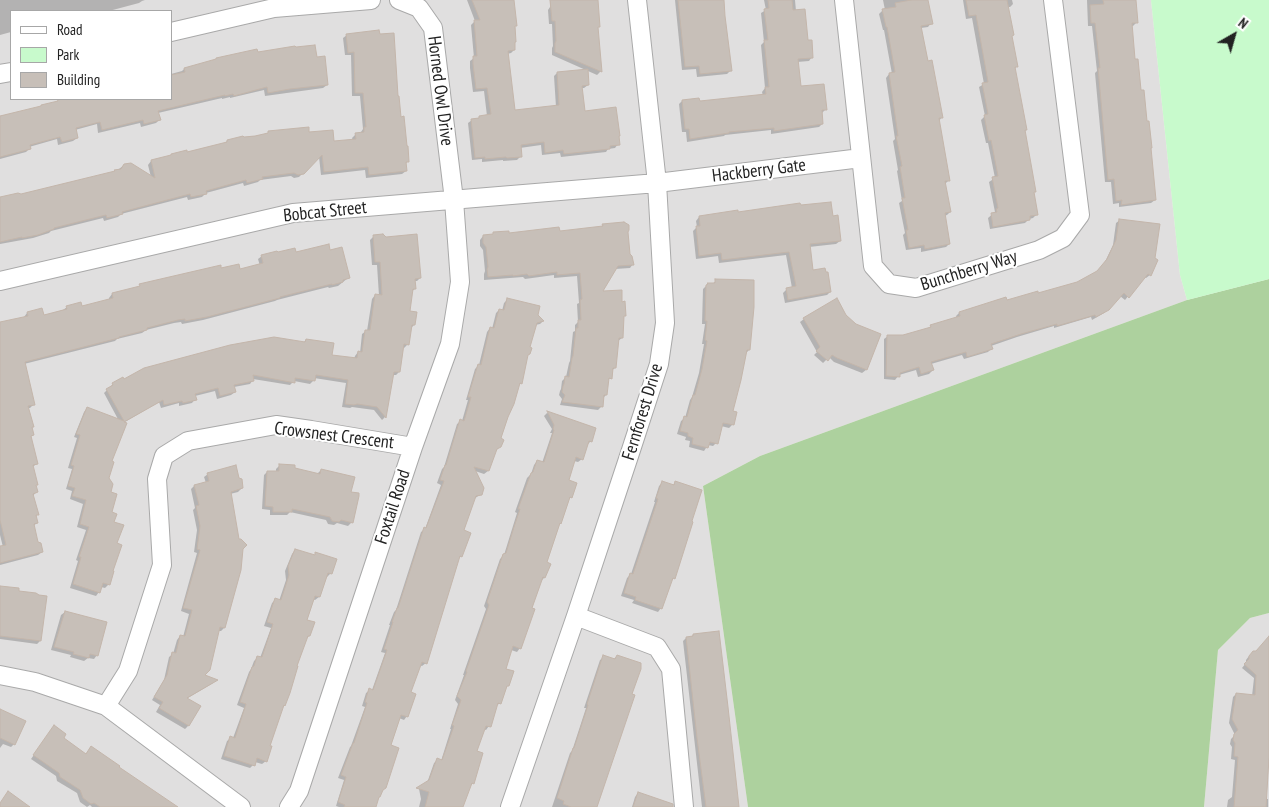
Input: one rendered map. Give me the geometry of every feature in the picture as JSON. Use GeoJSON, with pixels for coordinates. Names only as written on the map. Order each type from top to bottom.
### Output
{"type":"FeatureCollection","features":[{"type":"Feature","properties":{"kind":"street"},"geometry":{"type":"LineString","coordinates":[[172,32],[274,8],[371,0]]}},
{"type":"Feature","properties":{"kind":"street","name":"Horned Owl Drive"},"geometry":{"type":"LineString","coordinates":[[399,0],[419,8],[433,28],[454,200]]}},
{"type":"Feature","properties":{"kind":"street","name":"Fernforest Drive"},"geometry":{"type":"LineString","coordinates":[[510,807],[576,616],[659,364],[665,324],[656,183],[637,0]]}},
{"type":"Feature","properties":{"kind":"street","name":"Bunchberry Way"},"geometry":{"type":"LineString","coordinates":[[844,0],[873,266],[889,284],[916,288],[1039,250],[1063,238],[1080,215],[1053,0]]}},
{"type":"Feature","properties":{"kind":"street","name":"Hackberry Gate"},"geometry":{"type":"LineString","coordinates":[[656,183],[861,158]]}},
{"type":"Feature","properties":{"kind":"street","name":"Bobcat Street"},"geometry":{"type":"LineString","coordinates":[[0,281],[293,213],[656,183]]}},
{"type":"Feature","properties":{"kind":"street","name":"Foxtail Road"},"geometry":{"type":"LineString","coordinates":[[289,807],[299,791],[413,446],[450,344],[460,282],[454,200]]}},
{"type":"Feature","properties":{"kind":"street","name":"Crowsnest Crescent"},"geometry":{"type":"LineString","coordinates":[[106,706],[128,670],[162,565],[157,478],[164,456],[188,441],[276,425],[413,446]]}},
{"type":"Feature","properties":{"kind":"street"},"geometry":{"type":"LineString","coordinates":[[576,616],[658,647],[671,669],[684,807]]}},
{"type":"Feature","properties":{"kind":"street"},"geometry":{"type":"LineString","coordinates":[[0,675],[35,682],[106,706],[241,807]]}},
{"type":"Feature","properties":{"kind":"shaded area"},"geometry":{"type":"Polygon","coordinates":[[[0,0],[1151,0],[1180,275],[1187,300],[760,456],[703,486],[748,807],[0,807],[0,0]]]}},
{"type":"Feature","properties":{"kind":"shaded area"},"geometry":{"type":"Polygon","coordinates":[[[1269,613],[1269,807],[1204,807],[1218,650],[1250,618],[1269,613]]]}},
{"type":"Feature","properties":{"kind":"green space"},"geometry":{"type":"Polygon","coordinates":[[[1151,0],[1269,0],[1269,279],[1187,300],[1180,275],[1151,0]]]}},
{"type":"Feature","properties":{"kind":"green space"},"geometry":{"type":"Polygon","coordinates":[[[1269,279],[1269,613],[1250,618],[1218,650],[1204,807],[748,807],[703,486],[760,456],[1187,300],[1269,279]]]}},
{"type":"Feature","properties":{"kind":"building"},"geometry":{"type":"Polygon","coordinates":[[[472,0],[514,0],[517,26],[515,26],[516,42],[515,50],[508,51],[515,110],[559,105],[557,72],[588,69],[589,85],[582,86],[585,111],[616,107],[620,145],[610,146],[610,149],[564,154],[563,150],[545,153],[544,142],[521,145],[522,157],[475,158],[471,119],[491,114],[487,88],[476,89],[473,64],[473,56],[477,56],[474,20],[480,20],[472,0]]]}},
{"type":"Feature","properties":{"kind":"building"},"geometry":{"type":"Polygon","coordinates":[[[550,0],[598,0],[602,72],[555,52],[555,21],[552,21],[550,0]]]}},
{"type":"Feature","properties":{"kind":"building"},"geometry":{"type":"Polygon","coordinates":[[[678,0],[724,0],[732,71],[700,74],[699,66],[685,67],[678,0]]]}},
{"type":"Feature","properties":{"kind":"building"},"geometry":{"type":"Polygon","coordinates":[[[768,0],[792,0],[793,10],[805,9],[808,40],[812,40],[813,58],[798,59],[801,86],[824,84],[827,110],[822,110],[823,124],[774,131],[774,128],[729,132],[690,139],[689,129],[685,129],[682,100],[699,98],[700,101],[766,94],[765,87],[769,87],[764,40],[768,40],[764,9],[769,8],[768,0]]]}},
{"type":"Feature","properties":{"kind":"building"},"geometry":{"type":"Polygon","coordinates":[[[911,0],[928,0],[933,24],[921,26],[928,61],[932,60],[943,118],[939,118],[950,181],[945,181],[951,212],[945,213],[950,244],[925,249],[924,245],[909,248],[906,230],[908,230],[902,198],[905,198],[900,167],[902,166],[896,136],[898,136],[889,73],[895,72],[882,9],[896,7],[895,3],[911,0]]]}},
{"type":"Feature","properties":{"kind":"building"},"geometry":{"type":"Polygon","coordinates":[[[966,0],[1007,0],[1018,67],[1015,67],[1036,192],[1034,192],[1038,215],[1030,216],[1030,220],[993,227],[991,213],[997,212],[996,209],[998,208],[992,177],[998,176],[984,115],[988,114],[982,83],[988,82],[976,15],[969,16],[966,0]]]}},
{"type":"Feature","properties":{"kind":"building"},"geometry":{"type":"Polygon","coordinates":[[[1103,0],[1136,0],[1138,23],[1132,23],[1135,59],[1138,59],[1141,90],[1144,90],[1147,121],[1149,121],[1156,200],[1121,205],[1122,200],[1116,201],[1114,179],[1108,180],[1098,68],[1100,68],[1095,23],[1091,23],[1090,5],[1104,4],[1103,0]]]}},
{"type":"Feature","properties":{"kind":"building"},"geometry":{"type":"Polygon","coordinates":[[[379,30],[380,34],[394,33],[398,96],[401,117],[404,116],[408,146],[409,162],[406,162],[407,171],[369,175],[368,167],[324,172],[322,155],[304,174],[298,175],[294,173],[262,177],[263,179],[247,183],[246,180],[206,191],[207,194],[191,197],[190,194],[122,212],[123,214],[107,218],[106,215],[54,228],[38,235],[0,242],[0,197],[21,194],[115,171],[121,169],[124,164],[131,163],[155,178],[151,160],[227,142],[227,140],[243,136],[268,133],[268,131],[309,127],[309,132],[333,130],[334,141],[356,139],[355,133],[364,132],[364,127],[366,127],[363,93],[355,93],[354,52],[348,53],[346,34],[379,30]]]}},
{"type":"Feature","properties":{"kind":"building"},"geometry":{"type":"Polygon","coordinates":[[[315,45],[317,57],[325,56],[328,85],[268,93],[267,87],[234,96],[233,94],[225,95],[158,111],[161,120],[144,124],[143,120],[102,130],[100,122],[76,128],[78,138],[62,142],[60,137],[30,145],[31,149],[0,157],[0,116],[58,100],[172,100],[172,75],[185,72],[184,68],[216,58],[257,49],[258,52],[315,45]]]}},
{"type":"Feature","properties":{"kind":"building"},"geometry":{"type":"Polygon","coordinates":[[[831,202],[833,216],[838,215],[841,241],[810,244],[813,270],[825,268],[826,272],[828,272],[831,292],[788,300],[786,288],[796,286],[789,252],[722,260],[721,253],[699,256],[696,226],[700,226],[699,216],[800,203],[801,205],[831,202]]]}},
{"type":"Feature","properties":{"kind":"building"},"geometry":{"type":"Polygon","coordinates":[[[1119,219],[1160,224],[1155,258],[1158,260],[1151,276],[1148,274],[1129,298],[1124,293],[1109,310],[1096,317],[1095,315],[1021,334],[991,344],[993,349],[967,357],[966,352],[931,362],[934,370],[921,374],[919,367],[900,373],[900,377],[886,376],[887,335],[903,335],[931,327],[930,325],[960,316],[959,312],[1006,297],[1007,300],[1077,282],[1097,271],[1107,259],[1116,240],[1119,219]]]}},
{"type":"Feature","properties":{"kind":"building"},"geometry":{"type":"Polygon","coordinates":[[[624,222],[629,225],[630,254],[634,265],[618,266],[603,291],[622,290],[622,302],[625,301],[626,316],[624,316],[623,338],[619,338],[616,368],[613,368],[612,379],[609,378],[603,407],[562,402],[565,395],[562,392],[565,376],[569,377],[573,356],[576,328],[578,328],[578,320],[581,320],[580,273],[557,275],[557,272],[529,276],[527,274],[488,277],[486,247],[483,243],[483,235],[493,234],[493,232],[509,231],[509,233],[559,227],[560,231],[624,222]]]}},
{"type":"Feature","properties":{"kind":"building"},"geometry":{"type":"Polygon","coordinates":[[[383,234],[386,237],[417,234],[421,278],[415,279],[416,289],[413,289],[410,311],[417,312],[415,325],[412,325],[409,345],[404,344],[400,372],[394,372],[386,418],[377,407],[345,404],[348,380],[316,375],[315,381],[295,378],[295,383],[253,375],[254,381],[234,385],[236,392],[220,396],[218,388],[195,394],[197,400],[164,405],[163,400],[124,422],[127,423],[112,461],[114,462],[109,478],[113,484],[111,492],[117,494],[112,512],[117,514],[114,522],[124,525],[117,543],[122,545],[110,585],[103,583],[100,593],[73,584],[81,557],[79,557],[89,527],[80,524],[86,500],[72,496],[75,488],[68,486],[74,466],[71,465],[80,435],[76,434],[87,407],[124,421],[106,389],[113,385],[112,383],[144,368],[230,345],[274,337],[305,342],[306,339],[334,343],[332,355],[357,358],[358,351],[362,352],[365,330],[370,330],[375,294],[382,295],[380,262],[375,262],[373,235],[383,234]]]}},
{"type":"Feature","properties":{"kind":"building"},"geometry":{"type":"Polygon","coordinates":[[[329,244],[330,250],[342,247],[350,278],[343,280],[343,282],[207,317],[185,321],[185,319],[178,320],[119,338],[25,362],[35,405],[28,406],[34,427],[32,427],[34,435],[31,436],[38,464],[33,465],[38,492],[33,494],[39,515],[36,515],[38,523],[34,524],[38,542],[41,543],[43,552],[0,563],[0,546],[6,545],[0,520],[0,322],[28,316],[27,312],[42,308],[44,315],[67,309],[66,306],[81,302],[82,306],[113,298],[112,293],[140,286],[139,284],[221,265],[221,268],[239,264],[240,269],[263,263],[261,255],[277,251],[295,248],[296,252],[329,244]]]}},
{"type":"Feature","properties":{"kind":"building"},"geometry":{"type":"Polygon","coordinates":[[[715,279],[754,280],[754,307],[750,350],[747,350],[733,411],[737,412],[734,425],[723,423],[718,444],[710,442],[708,448],[692,444],[693,438],[688,436],[688,433],[680,431],[684,416],[687,417],[693,395],[695,395],[702,369],[707,341],[705,340],[707,321],[705,321],[706,285],[707,283],[715,283],[715,279]]]}},
{"type":"Feature","properties":{"kind":"building"},"geometry":{"type":"Polygon","coordinates":[[[507,298],[540,306],[538,315],[544,321],[537,323],[522,384],[520,383],[501,438],[504,440],[501,447],[497,449],[489,471],[474,467],[484,488],[482,495],[476,496],[464,530],[471,533],[462,557],[460,556],[427,664],[422,662],[411,692],[416,694],[408,717],[401,715],[391,745],[399,748],[386,788],[379,797],[376,807],[344,807],[345,805],[338,802],[346,777],[341,775],[367,703],[365,702],[369,688],[373,690],[387,650],[384,649],[392,622],[424,527],[426,528],[444,481],[440,480],[460,419],[464,421],[471,397],[468,397],[478,364],[481,365],[490,327],[494,328],[499,309],[504,310],[507,298]]]}},
{"type":"Feature","properties":{"kind":"building"},"geometry":{"type":"Polygon","coordinates":[[[837,298],[846,315],[856,324],[881,334],[867,370],[832,355],[828,361],[816,351],[820,347],[803,318],[837,298]]]}},
{"type":"Feature","properties":{"kind":"building"},"geometry":{"type":"Polygon","coordinates":[[[547,411],[596,428],[592,442],[589,441],[583,460],[576,457],[569,480],[577,483],[560,523],[547,562],[551,564],[545,578],[543,577],[532,608],[535,609],[521,649],[513,646],[506,669],[514,671],[509,686],[507,686],[501,704],[498,703],[491,727],[486,726],[477,751],[483,753],[474,784],[472,783],[463,807],[425,807],[429,792],[416,788],[429,780],[437,758],[442,760],[454,726],[452,725],[461,700],[457,696],[489,605],[487,602],[503,554],[506,553],[520,509],[518,509],[537,460],[544,462],[554,430],[554,425],[547,411]]]}},
{"type":"Feature","properties":{"kind":"building"},"geometry":{"type":"Polygon","coordinates":[[[279,464],[295,465],[295,468],[320,474],[321,469],[355,477],[351,492],[359,493],[359,496],[353,523],[341,520],[339,522],[332,521],[330,517],[292,509],[292,512],[273,512],[273,507],[265,506],[267,471],[279,471],[279,464]]]}},
{"type":"Feature","properties":{"kind":"building"},"geometry":{"type":"Polygon","coordinates":[[[236,465],[239,478],[242,479],[243,488],[231,492],[239,539],[247,545],[243,549],[241,570],[225,628],[220,627],[210,670],[205,675],[218,680],[187,698],[201,706],[189,726],[159,708],[163,702],[154,697],[167,675],[172,652],[176,653],[180,635],[185,636],[192,610],[183,608],[200,550],[197,549],[200,526],[196,506],[199,505],[194,485],[209,481],[207,473],[236,465]]]}},
{"type":"Feature","properties":{"kind":"building"},"geometry":{"type":"Polygon","coordinates":[[[662,481],[674,485],[675,481],[702,490],[675,579],[673,578],[662,609],[635,600],[636,597],[624,593],[630,573],[633,574],[658,499],[656,498],[662,481]]]}},
{"type":"Feature","properties":{"kind":"building"},"geometry":{"type":"Polygon","coordinates":[[[295,549],[315,555],[315,552],[337,559],[332,574],[328,573],[320,597],[315,596],[307,620],[315,622],[297,666],[290,693],[270,746],[272,746],[267,762],[257,758],[255,766],[224,756],[230,736],[235,738],[246,704],[240,702],[257,656],[262,657],[273,624],[267,622],[275,598],[281,600],[289,575],[288,566],[295,549]]]}},
{"type":"Feature","properties":{"kind":"building"},"geometry":{"type":"Polygon","coordinates":[[[0,586],[19,588],[19,591],[47,596],[41,641],[0,636],[0,586]]]}},
{"type":"Feature","properties":{"kind":"building"},"geometry":{"type":"Polygon","coordinates":[[[65,611],[107,622],[98,656],[90,654],[89,658],[54,647],[65,611]]]}},
{"type":"Feature","properties":{"kind":"building"},"geometry":{"type":"Polygon","coordinates":[[[719,631],[739,807],[706,807],[697,738],[686,637],[693,636],[693,634],[719,631]]]}},
{"type":"Feature","properties":{"kind":"building"},"geometry":{"type":"Polygon","coordinates":[[[1269,636],[1269,758],[1266,807],[1234,807],[1238,757],[1234,756],[1235,743],[1233,740],[1234,734],[1238,730],[1232,719],[1236,693],[1255,695],[1256,675],[1244,664],[1253,651],[1256,651],[1269,636]]]}},
{"type":"Feature","properties":{"kind":"building"},"geometry":{"type":"Polygon","coordinates":[[[603,655],[615,659],[617,655],[641,663],[641,669],[632,694],[635,695],[597,807],[571,807],[563,804],[564,801],[557,798],[603,655]]]}},
{"type":"Feature","properties":{"kind":"building"},"geometry":{"type":"Polygon","coordinates":[[[0,709],[26,721],[15,745],[0,738],[0,709]]]}},
{"type":"Feature","properties":{"kind":"building"},"geometry":{"type":"Polygon","coordinates":[[[54,725],[66,734],[64,738],[86,754],[91,746],[178,807],[100,807],[94,803],[91,804],[83,798],[80,790],[60,777],[59,773],[33,755],[54,725]]]}},
{"type":"Feature","properties":{"kind":"building"},"geometry":{"type":"Polygon","coordinates":[[[8,791],[30,807],[0,807],[0,803],[8,791]]]}},
{"type":"Feature","properties":{"kind":"building"},"geometry":{"type":"Polygon","coordinates":[[[638,792],[673,804],[673,807],[633,807],[638,792]]]}}]}
